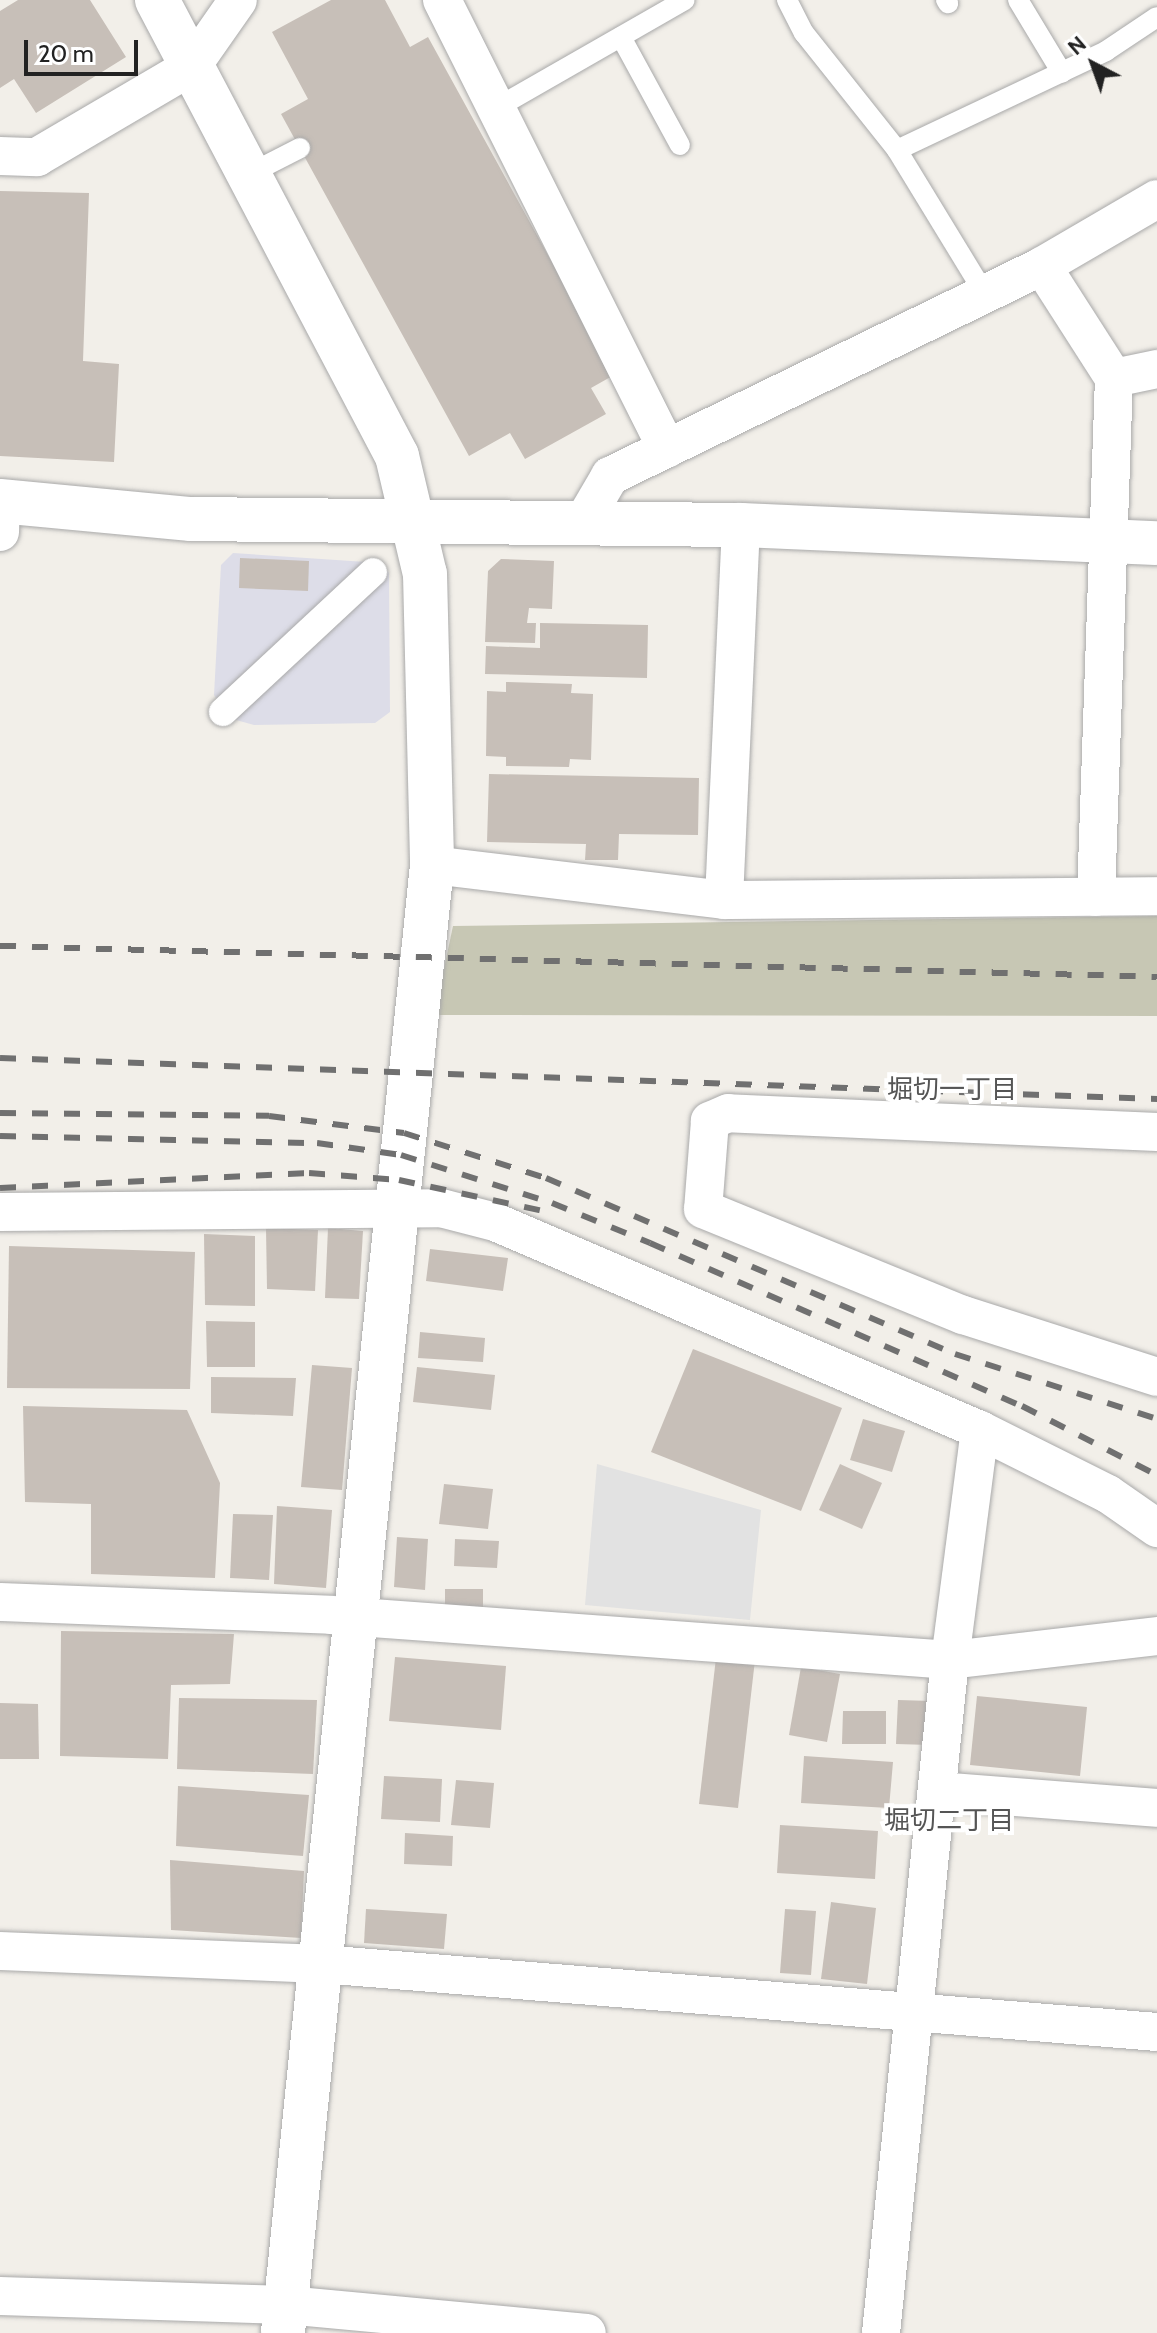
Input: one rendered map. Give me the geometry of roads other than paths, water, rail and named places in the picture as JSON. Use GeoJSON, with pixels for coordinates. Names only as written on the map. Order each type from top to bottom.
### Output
{"type":"FeatureCollection","features":[{"type":"Feature","properties":{"kind":"street"},"geometry":{"type":"LineString","coordinates":[[157,0],[251,173],[397,456],[416,520],[425,574],[432,865],[358,1617],[284,2319]]}},
{"type":"Feature","properties":{"kind":"street"},"geometry":{"type":"LineString","coordinates":[[0,156],[37,157],[192,66],[238,0]]}},
{"type":"Feature","properties":{"kind":"street"},"geometry":{"type":"LineString","coordinates":[[442,0],[667,449]]}},
{"type":"Feature","properties":{"kind":"street"},"geometry":{"type":"LineString","coordinates":[[582,524],[610,476],[983,291],[1042,266],[1157,199]]}},
{"type":"Feature","properties":{"kind":"street"},"geometry":{"type":"LineString","coordinates":[[1042,266],[1114,378],[1096,897]]}},
{"type":"Feature","properties":{"kind":"street"},"geometry":{"type":"LineString","coordinates":[[1114,378],[1157,369]]}},
{"type":"Feature","properties":{"kind":"street"},"geometry":{"type":"LineString","coordinates":[[0,532],[0,501],[191,519],[741,525],[1157,543]]}},
{"type":"Feature","properties":{"kind":"street"},"geometry":{"type":"LineString","coordinates":[[724,900],[741,525]]}},
{"type":"Feature","properties":{"kind":"street"},"geometry":{"type":"LineString","coordinates":[[223,712],[373,572]]}},
{"type":"Feature","properties":{"kind":"street"},"geometry":{"type":"LineString","coordinates":[[432,865],[724,900],[1157,896]]}},
{"type":"Feature","properties":{"kind":"street"},"geometry":{"type":"LineString","coordinates":[[1157,1132],[728,1113],[710,1121],[703,1209],[963,1315],[1157,1377]]}},
{"type":"Feature","properties":{"kind":"street"},"geometry":{"type":"LineString","coordinates":[[0,1212],[441,1208],[495,1222],[980,1430],[1108,1494],[1157,1528]]}},
{"type":"Feature","properties":{"kind":"street"},"geometry":{"type":"LineString","coordinates":[[881,2333],[917,2012],[950,1660],[980,1430]]}},
{"type":"Feature","properties":{"kind":"street"},"geometry":{"type":"LineString","coordinates":[[0,1602],[358,1617],[950,1660],[1157,1636]]}},
{"type":"Feature","properties":{"kind":"street"},"geometry":{"type":"LineString","coordinates":[[937,1791],[1157,1808]]}},
{"type":"Feature","properties":{"kind":"street"},"geometry":{"type":"LineString","coordinates":[[0,1951],[321,1964],[1157,2032]]}},
{"type":"Feature","properties":{"kind":"street"},"geometry":{"type":"LineString","coordinates":[[0,2296],[284,2319],[587,2333]]}},
{"type":"Feature","properties":{"kind":"lane"},"geometry":{"type":"LineString","coordinates":[[787,0],[804,33],[897,150],[983,291]]}},
{"type":"Feature","properties":{"kind":"lane"},"geometry":{"type":"LineString","coordinates":[[1018,0],[1062,73]]}},
{"type":"Feature","properties":{"kind":"lane"},"geometry":{"type":"LineString","coordinates":[[498,107],[621,37],[675,2]]}},
{"type":"Feature","properties":{"kind":"lane"},"geometry":{"type":"LineString","coordinates":[[897,150],[1062,73],[1157,17]]}},
{"type":"Feature","properties":{"kind":"lane"},"geometry":{"type":"LineString","coordinates":[[621,37],[680,145]]}},
{"type":"Feature","properties":{"kind":"lane"},"geometry":{"type":"LineString","coordinates":[[251,173],[300,148]]}},
{"type":"Feature","properties":{"kind":"railway"},"geometry":{"type":"LineString","coordinates":[[0,946],[1157,977]]}},
{"type":"Feature","properties":{"kind":"railway"},"geometry":{"type":"LineString","coordinates":[[0,1058],[1157,1099]]}},
{"type":"Feature","properties":{"kind":"railway"},"geometry":{"type":"LineString","coordinates":[[0,1113],[269,1116],[404,1133],[546,1178],[955,1354],[1157,1419]]}},
{"type":"Feature","properties":{"kind":"railway"},"geometry":{"type":"LineString","coordinates":[[0,1136],[317,1143],[401,1155],[552,1203],[650,1243],[1022,1406],[1157,1475]]}},
{"type":"Feature","properties":{"kind":"railway"},"geometry":{"type":"LineString","coordinates":[[0,1188],[309,1173],[399,1180],[543,1211]]}},
{"type":"Feature","properties":{"kind":"district","name":"堀切一丁目"},"geometry":{"type":"Point","coordinates":[952,1090]}},
{"type":"Feature","properties":{"kind":"district","name":"堀切二丁目"},"geometry":{"type":"Point","coordinates":[949,1821]}}]}
